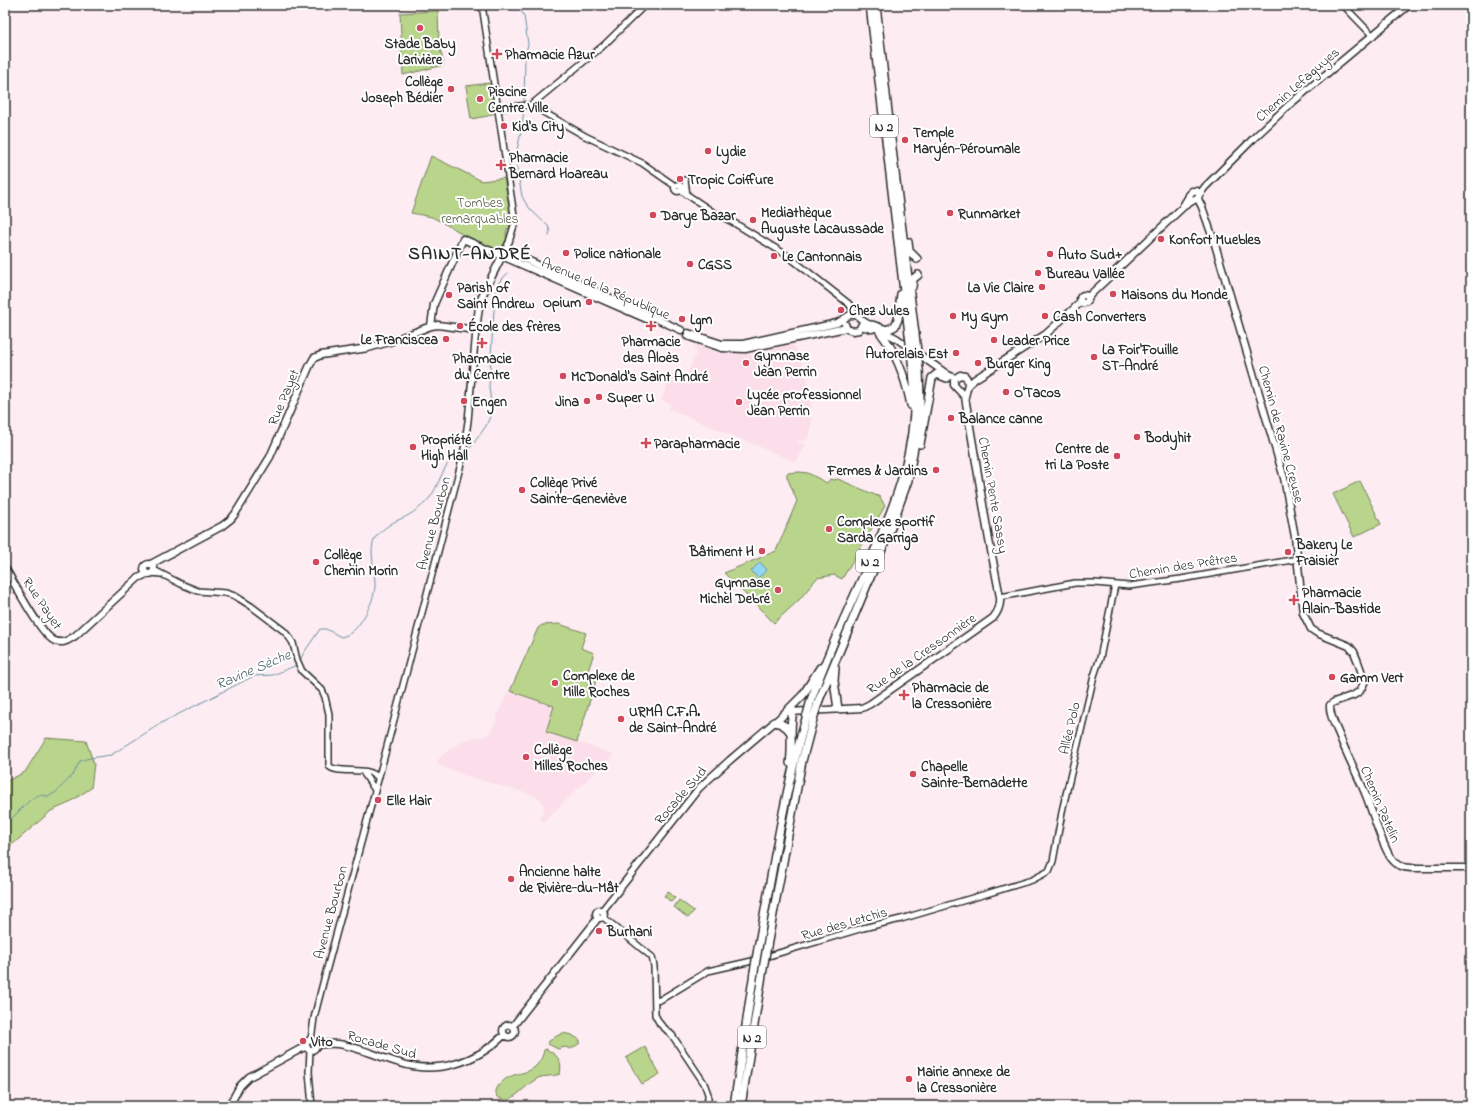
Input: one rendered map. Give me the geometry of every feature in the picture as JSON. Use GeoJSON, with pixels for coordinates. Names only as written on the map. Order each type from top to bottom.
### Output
{"type":"FeatureCollection","features":[{"type":"Feature","properties":{"kind":"highway","name":"N 2"},"geometry":{"type":"LineString","coordinates":[[815,700],[836,658],[892,524],[908,480],[915,449],[920,411],[912,334],[898,248],[870,5]]}},
{"type":"Feature","properties":{"kind":"highway","name":"N 2"},"geometry":{"type":"LineString","coordinates":[[876,5],[913,319],[912,334]]}},
{"type":"Feature","properties":{"kind":"highway"},"geometry":{"type":"LineString","coordinates":[[895,170],[900,186],[910,251],[917,259]]}},
{"type":"Feature","properties":{"kind":"highway"},"geometry":{"type":"LineString","coordinates":[[872,325],[890,330],[895,326],[898,319],[901,292],[898,248]]}},
{"type":"Feature","properties":{"kind":"highway"},"geometry":{"type":"LineString","coordinates":[[913,319],[912,283],[914,277],[918,275]]}},
{"type":"Feature","properties":{"kind":"highway"},"geometry":{"type":"LineString","coordinates":[[880,332],[893,352],[909,397],[914,417]]}},
{"type":"Feature","properties":{"kind":"highway","name":"N 2"},"geometry":{"type":"LineString","coordinates":[[734,1106],[758,948],[777,846],[800,738],[810,716],[844,622],[896,501],[903,479],[910,448],[914,417],[916,369]]}},
{"type":"Feature","properties":{"kind":"highway"},"geometry":{"type":"LineString","coordinates":[[892,524],[904,501],[911,482],[923,432],[932,378],[936,374],[947,378]]}},
{"type":"Feature","properties":{"kind":"highway"},"geometry":{"type":"LineString","coordinates":[[791,733],[786,726],[776,720],[803,695],[810,685],[844,622]]}},
{"type":"Feature","properties":{"kind":"highway"},"geometry":{"type":"LineString","coordinates":[[836,658],[834,681],[837,700],[842,709]]}},
{"type":"Feature","properties":{"kind":"highway"},"geometry":{"type":"LineString","coordinates":[[777,846],[791,759],[791,720],[793,711]]}},
{"type":"Feature","properties":{"kind":"highway","name":"N 2"},"geometry":{"type":"LineString","coordinates":[[741,1106],[766,946],[810,716]]}},
{"type":"Feature","properties":{"kind":"main road","name":"Chemin Lefaguyes"},"geometry":{"type":"LineString","coordinates":[[965,385],[1046,334],[1081,302],[1080,297],[1087,296],[1183,207],[1197,198],[1205,187],[1289,105],[1409,5]]}},
{"type":"Feature","properties":{"kind":"main road","name":"Chemin Lefaguyes"},"geometry":{"type":"LineString","coordinates":[[1194,190],[1205,187]]}},
{"type":"Feature","properties":{"kind":"main road"},"geometry":{"type":"LineString","coordinates":[[1194,190],[1199,193],[1197,198],[1192,200],[1189,195],[1194,190]]}},
{"type":"Feature","properties":{"kind":"main road","name":"Chemin Lefaguyes"},"geometry":{"type":"LineString","coordinates":[[1183,207],[1189,195]]}},
{"type":"Feature","properties":{"kind":"main road","name":"Chemin de Ravine Creuse"},"geometry":{"type":"LineString","coordinates":[[1197,198],[1202,207],[1214,241],[1284,478],[1298,558],[1303,613],[1311,628],[1317,634],[1349,646],[1354,652],[1364,683],[1360,691],[1354,695]]}},
{"type":"Feature","properties":{"kind":"main road","name":"Avenue de la République"},"geometry":{"type":"LineString","coordinates":[[431,326],[434,304],[463,239],[503,253],[680,332],[686,329],[687,335]]}},
{"type":"Feature","properties":{"kind":"main road","name":"Avenue Bourbon"},"geometry":{"type":"LineString","coordinates":[[476,330],[482,296],[503,253]]}},
{"type":"Feature","properties":{"kind":"main road"},"geometry":{"type":"LineString","coordinates":[[687,335],[722,344],[744,344],[837,323],[853,317],[896,338],[954,380],[956,388],[965,385],[962,375],[954,380],[947,378],[880,332],[861,326],[853,317]]}},
{"type":"Feature","properties":{"kind":"main road"},"geometry":{"type":"LineString","coordinates":[[846,328],[845,322],[853,317]]}},
{"type":"Feature","properties":{"kind":"main road","name":"Rue Payet"},"geometry":{"type":"LineString","coordinates":[[5,568],[34,617],[46,633],[54,641],[65,642],[75,636],[138,578],[160,560],[222,526],[231,519],[270,457],[310,365],[316,356],[368,348],[389,342],[431,326],[438,325],[476,330]]}},
{"type":"Feature","properties":{"kind":"main road"},"geometry":{"type":"LineString","coordinates":[[687,335],[722,348],[745,349],[846,328],[855,331],[861,326]]}},
{"type":"Feature","properties":{"kind":"main road","name":"Chemin Pente Sassy"},"geometry":{"type":"LineString","coordinates":[[965,385],[965,397],[1000,598]]}},
{"type":"Feature","properties":{"kind":"main road","name":"Rue de la Cressonnière"},"geometry":{"type":"LineString","coordinates":[[793,711],[862,708],[870,704],[955,645],[995,615],[1000,607],[1000,598]]}},
{"type":"Feature","properties":{"kind":"main road","name":"Chemin Patelin"},"geometry":{"type":"LineString","coordinates":[[1354,695],[1334,702],[1330,705],[1330,712],[1391,857],[1399,865],[1405,868],[1471,868]]}},
{"type":"Feature","properties":{"kind":"main road","name":"Rocade Sud"},"geometry":{"type":"LineString","coordinates":[[314,1042],[337,1044],[401,1064],[431,1068],[455,1064],[474,1057],[487,1050],[504,1035],[504,1026],[513,1026],[699,788],[776,720],[793,711]]}},
{"type":"Feature","properties":{"kind":"main road"},"geometry":{"type":"LineString","coordinates":[[229,1106],[240,1086],[249,1077],[308,1048],[314,1049],[314,1042]]}},
{"type":"Feature","properties":{"kind":"street"},"geometry":{"type":"LineString","coordinates":[[482,5],[515,222],[509,242],[503,253]]}},
{"type":"Feature","properties":{"kind":"street"},"geometry":{"type":"LineString","coordinates":[[529,105],[604,45],[645,5]]}},
{"type":"Feature","properties":{"kind":"street"},"geometry":{"type":"LineString","coordinates":[[1343,5],[1373,36]]}},
{"type":"Feature","properties":{"kind":"street"},"geometry":{"type":"LineString","coordinates":[[497,108],[529,105],[585,136],[642,163],[675,186],[680,186],[680,190],[687,195],[788,256],[852,308],[853,317]]}},
{"type":"Feature","properties":{"kind":"street"},"geometry":{"type":"LineString","coordinates":[[685,180],[687,195]]}},
{"type":"Feature","properties":{"kind":"street","name":"Avenue Bourbon"},"geometry":{"type":"LineString","coordinates":[[314,1042],[314,1018],[375,791],[373,779],[380,771],[463,452],[471,392],[476,330]]}},
{"type":"Feature","properties":{"kind":"street","name":"Chemin des Prêtres"},"geometry":{"type":"LineString","coordinates":[[1000,598],[1075,584],[1095,583],[1129,586],[1181,579],[1298,558]]}},
{"type":"Feature","properties":{"kind":"street"},"geometry":{"type":"LineString","coordinates":[[150,569],[188,588],[198,591],[226,593],[235,596],[247,603],[284,631],[292,640],[297,660],[302,671],[322,690],[325,697],[329,714],[329,766],[334,770],[363,772],[373,779]]}},
{"type":"Feature","properties":{"kind":"street","name":"Allée Polo"},"geometry":{"type":"LineString","coordinates":[[1045,874],[1051,867],[1063,807],[1094,676],[1100,658],[1115,585]]}},
{"type":"Feature","properties":{"kind":"street","name":"Rue des Letchis"},"geometry":{"type":"LineString","coordinates":[[655,1001],[660,1000],[708,971],[752,961],[862,928],[906,918],[1013,886],[1045,874]]}},
{"type":"Feature","properties":{"kind":"street"},"geometry":{"type":"LineString","coordinates":[[601,915],[652,957],[654,966],[656,1017],[672,1035],[708,1092],[708,1100],[704,1106]]}},
{"type":"Feature","properties":{"kind":"street"},"geometry":{"type":"LineString","coordinates":[[308,1048],[312,1106]]}},
{"type":"Feature","properties":{"kind":"shaded area","name":"Lycée professionnel Jean Perrin"},"geometry":{"type":"Polygon","coordinates":[[[696,344],[716,352],[731,353],[746,352],[791,344],[795,347],[805,371],[811,405],[811,424],[808,439],[797,442],[798,444],[804,443],[805,446],[796,462],[669,409],[671,404],[661,400],[672,374],[686,378],[697,351],[694,349],[696,344]]]}},
{"type":"Feature","properties":{"kind":"shaded area","name":"Collège Milles Roches"},"geometry":{"type":"Polygon","coordinates":[[[508,691],[554,706],[546,732],[614,754],[543,822],[540,818],[544,811],[544,806],[541,800],[533,795],[480,780],[437,765],[438,760],[446,752],[467,739],[486,736],[491,731],[493,725],[495,726],[497,717],[508,691]]]}},
{"type":"Feature","properties":{"kind":"green space","name":"Stade Baby Larivière"},"geometry":{"type":"Polygon","coordinates":[[[438,11],[439,44],[444,65],[403,75],[400,13],[438,11]]]}},
{"type":"Feature","properties":{"kind":"green space","name":"Piscine Centre Ville"},"geometry":{"type":"Polygon","coordinates":[[[489,83],[494,113],[488,116],[471,119],[466,86],[489,83]]]}},
{"type":"Feature","properties":{"kind":"green space","name":"Tombes remarquables"},"geometry":{"type":"Polygon","coordinates":[[[431,156],[482,181],[504,178],[510,210],[510,228],[507,229],[507,238],[501,251],[496,251],[464,236],[458,231],[432,217],[411,213],[431,156]]]}},
{"type":"Feature","properties":{"kind":"green space","name":"Complexe sportif Sarda Garriga"},"geometry":{"type":"Polygon","coordinates":[[[787,473],[808,473],[827,483],[830,479],[838,479],[880,497],[885,506],[842,579],[834,575],[817,578],[800,599],[774,623],[724,573],[776,551],[797,501],[787,477],[787,473]]]}},
{"type":"Feature","properties":{"kind":"green space"},"geometry":{"type":"Polygon","coordinates":[[[1360,481],[1381,524],[1354,537],[1333,494],[1360,481]]]}},
{"type":"Feature","properties":{"kind":"green space","name":"Complexe de Mille Roches"},"geometry":{"type":"Polygon","coordinates":[[[559,624],[586,633],[581,648],[594,653],[588,671],[598,674],[577,742],[546,732],[554,706],[510,691],[538,628],[542,625],[559,624]]]}},
{"type":"Feature","properties":{"kind":"green space"},"geometry":{"type":"Polygon","coordinates":[[[46,738],[86,741],[94,764],[91,788],[67,804],[51,811],[5,851],[5,782],[25,772],[46,738]]]}},
{"type":"Feature","properties":{"kind":"green space"},"geometry":{"type":"Polygon","coordinates":[[[668,891],[675,898],[671,902],[664,896],[668,891]]]}},
{"type":"Feature","properties":{"kind":"green space"},"geometry":{"type":"Polygon","coordinates":[[[679,900],[694,911],[688,918],[674,907],[679,900]]]}},
{"type":"Feature","properties":{"kind":"green space"},"geometry":{"type":"Polygon","coordinates":[[[563,1033],[572,1035],[580,1040],[580,1043],[571,1049],[565,1047],[558,1049],[548,1044],[548,1042],[563,1033]]]}},
{"type":"Feature","properties":{"kind":"green space"},"geometry":{"type":"Polygon","coordinates":[[[645,1047],[660,1074],[642,1084],[626,1058],[645,1047]]]}},
{"type":"Feature","properties":{"kind":"green space"},"geometry":{"type":"Polygon","coordinates":[[[546,1049],[558,1058],[561,1065],[560,1074],[538,1078],[509,1100],[504,1100],[497,1097],[496,1091],[499,1085],[508,1078],[531,1070],[535,1067],[546,1049]]]}},
{"type":"Feature","properties":{"kind":"water"},"geometry":{"type":"Polygon","coordinates":[[[760,562],[767,570],[758,578],[751,571],[760,562]]]}},
{"type":"Feature","properties":{"kind":"waterway","name":"Ravine Sèche"},"geometry":{"type":"LineString","coordinates":[[518,5],[524,16],[528,44],[525,56],[524,104]]}},
{"type":"Feature","properties":{"kind":"waterway","name":"Ravine Sèche"},"geometry":{"type":"LineString","coordinates":[[524,107],[522,128],[516,154],[522,196],[531,210],[548,226],[550,231],[549,236]]}},
{"type":"Feature","properties":{"kind":"waterway","name":"Ravine Sèche"},"geometry":{"type":"LineString","coordinates":[[466,451],[471,447],[486,426],[492,412],[489,386],[495,295],[499,282],[508,273]]}},
{"type":"Feature","properties":{"kind":"waterway","name":"Ravine Sèche"},"geometry":{"type":"LineString","coordinates":[[300,661],[320,629],[326,629],[341,637],[350,634],[358,626],[372,601],[375,587],[372,548],[375,538],[388,526],[412,513],[427,501],[432,495],[449,462],[454,456],[461,452]]}},
{"type":"Feature","properties":{"kind":"waterway","name":"Ravine Sèche"},"geometry":{"type":"LineString","coordinates":[[5,825],[31,799],[39,795],[48,796],[55,793],[73,775],[80,761],[111,755],[163,722],[254,676],[273,675],[297,665]]}},
{"type":"Feature","properties":{"kind":"place","name":"Stade Baby Larivière"},"geometry":{"type":"Point","coordinates":[420,28]}},
{"type":"Feature","properties":{"kind":"place","name":"Pharmacie Azur"},"geometry":{"type":"Point","coordinates":[497,54]}},
{"type":"Feature","properties":{"kind":"place","name":"Collège Joseph Bédier"},"geometry":{"type":"Point","coordinates":[451,89]}},
{"type":"Feature","properties":{"kind":"place","name":"Piscine Centre Ville"},"geometry":{"type":"Point","coordinates":[480,99]}},
{"type":"Feature","properties":{"kind":"place","name":"Kid's City"},"geometry":{"type":"Point","coordinates":[504,126]}},
{"type":"Feature","properties":{"kind":"place","name":"Temple Maryén-Péroumale"},"geometry":{"type":"Point","coordinates":[905,140]}},
{"type":"Feature","properties":{"kind":"place","name":"Lydie"},"geometry":{"type":"Point","coordinates":[708,151]}},
{"type":"Feature","properties":{"kind":"place","name":"Pharmacie Bernard Hoareau"},"geometry":{"type":"Point","coordinates":[501,165]}},
{"type":"Feature","properties":{"kind":"place","name":"Tropic Coiffure"},"geometry":{"type":"Point","coordinates":[680,179]}},
{"type":"Feature","properties":{"kind":"place","name":"Runmarket"},"geometry":{"type":"Point","coordinates":[950,213]}},
{"type":"Feature","properties":{"kind":"place","name":"Darye Bazar"},"geometry":{"type":"Point","coordinates":[653,215]}},
{"type":"Feature","properties":{"kind":"place","name":"Mediathèque Auguste Lacaussade"},"geometry":{"type":"Point","coordinates":[753,220]}},
{"type":"Feature","properties":{"kind":"place","name":"Konfort Muebles"},"geometry":{"type":"Point","coordinates":[1161,239]}},
{"type":"Feature","properties":{"kind":"place","name":"Police nationale"},"geometry":{"type":"Point","coordinates":[566,253]}},
{"type":"Feature","properties":{"kind":"place","name":"Auto Sud+"},"geometry":{"type":"Point","coordinates":[1050,254]}},
{"type":"Feature","properties":{"kind":"place","name":"Le Cantonnais"},"geometry":{"type":"Point","coordinates":[774,256]}},
{"type":"Feature","properties":{"kind":"place","name":"CGSS"},"geometry":{"type":"Point","coordinates":[690,264]}},
{"type":"Feature","properties":{"kind":"place","name":"Bureau Vallée"},"geometry":{"type":"Point","coordinates":[1038,273]}},
{"type":"Feature","properties":{"kind":"place","name":"La Vie Claire"},"geometry":{"type":"Point","coordinates":[1042,287]}},
{"type":"Feature","properties":{"kind":"place","name":"Maisons du Monde"},"geometry":{"type":"Point","coordinates":[1113,294]}},
{"type":"Feature","properties":{"kind":"place","name":"Parish of Saint Andrew"},"geometry":{"type":"Point","coordinates":[449,295]}},
{"type":"Feature","properties":{"kind":"place","name":"Opium"},"geometry":{"type":"Point","coordinates":[589,302]}},
{"type":"Feature","properties":{"kind":"place","name":"Chez Jules"},"geometry":{"type":"Point","coordinates":[841,310]}},
{"type":"Feature","properties":{"kind":"place","name":"My Gym"},"geometry":{"type":"Point","coordinates":[953,316]}},
{"type":"Feature","properties":{"kind":"place","name":"Cash Converters"},"geometry":{"type":"Point","coordinates":[1045,316]}},
{"type":"Feature","properties":{"kind":"place","name":"Lgm"},"geometry":{"type":"Point","coordinates":[682,319]}},
{"type":"Feature","properties":{"kind":"place","name":"École des frères"},"geometry":{"type":"Point","coordinates":[460,326]}},
{"type":"Feature","properties":{"kind":"place","name":"Pharmacie des Aloès"},"geometry":{"type":"Point","coordinates":[651,326]}},
{"type":"Feature","properties":{"kind":"place","name":"Le Franciscea"},"geometry":{"type":"Point","coordinates":[446,339]}},
{"type":"Feature","properties":{"kind":"place","name":"Leader Price"},"geometry":{"type":"Point","coordinates":[994,340]}},
{"type":"Feature","properties":{"kind":"place","name":"Pharmacie du Centre"},"geometry":{"type":"Point","coordinates":[482,343]}},
{"type":"Feature","properties":{"kind":"place","name":"Autorelais Est"},"geometry":{"type":"Point","coordinates":[956,353]}},
{"type":"Feature","properties":{"kind":"place","name":"La Foir'Fouille ST-André"},"geometry":{"type":"Point","coordinates":[1094,357]}},
{"type":"Feature","properties":{"kind":"place","name":"Gymnase Jean Perrin"},"geometry":{"type":"Point","coordinates":[746,363]}},
{"type":"Feature","properties":{"kind":"place","name":"Burger King"},"geometry":{"type":"Point","coordinates":[978,363]}},
{"type":"Feature","properties":{"kind":"place","name":"McDonald's Saint André"},"geometry":{"type":"Point","coordinates":[563,376]}},
{"type":"Feature","properties":{"kind":"place","name":"O'Tacos"},"geometry":{"type":"Point","coordinates":[1006,392]}},
{"type":"Feature","properties":{"kind":"place","name":"Super U"},"geometry":{"type":"Point","coordinates":[599,397]}},
{"type":"Feature","properties":{"kind":"place","name":"Engen"},"geometry":{"type":"Point","coordinates":[464,401]}},
{"type":"Feature","properties":{"kind":"place","name":"Jina"},"geometry":{"type":"Point","coordinates":[587,401]}},
{"type":"Feature","properties":{"kind":"place","name":"Lycée professionnel Jean Perrin"},"geometry":{"type":"Point","coordinates":[739,402]}},
{"type":"Feature","properties":{"kind":"place","name":"Balance canne"},"geometry":{"type":"Point","coordinates":[951,418]}},
{"type":"Feature","properties":{"kind":"place","name":"Bodyhit"},"geometry":{"type":"Point","coordinates":[1137,437]}},
{"type":"Feature","properties":{"kind":"place","name":"Parapharmacie"},"geometry":{"type":"Point","coordinates":[646,443]}},
{"type":"Feature","properties":{"kind":"place","name":"Propriété High Hall"},"geometry":{"type":"Point","coordinates":[413,447]}},
{"type":"Feature","properties":{"kind":"place","name":"Centre de tri La Poste"},"geometry":{"type":"Point","coordinates":[1117,456]}},
{"type":"Feature","properties":{"kind":"place","name":"Fermes & Jardins"},"geometry":{"type":"Point","coordinates":[936,470]}},
{"type":"Feature","properties":{"kind":"place","name":"Collège Privé Sainte-Geneviève"},"geometry":{"type":"Point","coordinates":[522,490]}},
{"type":"Feature","properties":{"kind":"place","name":"Complexe sportif Sarda Garriga"},"geometry":{"type":"Point","coordinates":[829,529]}},
{"type":"Feature","properties":{"kind":"place","name":"Bâtiment H"},"geometry":{"type":"Point","coordinates":[762,551]}},
{"type":"Feature","properties":{"kind":"place","name":"Bakery Le Fraisier"},"geometry":{"type":"Point","coordinates":[1288,552]}},
{"type":"Feature","properties":{"kind":"place","name":"Collège Chemin Morin"},"geometry":{"type":"Point","coordinates":[316,562]}},
{"type":"Feature","properties":{"kind":"place","name":"Gymnase Michel Debré"},"geometry":{"type":"Point","coordinates":[778,590]}},
{"type":"Feature","properties":{"kind":"place","name":"Pharmacie Alain-Bastide"},"geometry":{"type":"Point","coordinates":[1294,600]}},
{"type":"Feature","properties":{"kind":"place","name":"Gamm Vert"},"geometry":{"type":"Point","coordinates":[1332,677]}},
{"type":"Feature","properties":{"kind":"place","name":"Complexe de Mille Roches"},"geometry":{"type":"Point","coordinates":[555,683]}},
{"type":"Feature","properties":{"kind":"place","name":"Pharmacie de la Cressonière"},"geometry":{"type":"Point","coordinates":[904,695]}},
{"type":"Feature","properties":{"kind":"place","name":"URMA C.F.A. de Saint-André"},"geometry":{"type":"Point","coordinates":[621,719]}},
{"type":"Feature","properties":{"kind":"place","name":"Collège Milles Roches"},"geometry":{"type":"Point","coordinates":[526,757]}},
{"type":"Feature","properties":{"kind":"place","name":"Chapelle Sainte-Bernadette"},"geometry":{"type":"Point","coordinates":[913,774]}},
{"type":"Feature","properties":{"kind":"place","name":"Elle Hair"},"geometry":{"type":"Point","coordinates":[378,800]}},
{"type":"Feature","properties":{"kind":"place","name":"Ancienne halte de Rivière-du-Mât"},"geometry":{"type":"Point","coordinates":[511,879]}},
{"type":"Feature","properties":{"kind":"place","name":"Burhani"},"geometry":{"type":"Point","coordinates":[599,931]}},
{"type":"Feature","properties":{"kind":"place","name":"Vito"},"geometry":{"type":"Point","coordinates":[303,1041]}},
{"type":"Feature","properties":{"kind":"place","name":"Mairie annexe de la Cressonière"},"geometry":{"type":"Point","coordinates":[909,1079]}},
{"type":"Feature","properties":{"kind":"district","name":"SAINT-ANDRÉ"},"geometry":{"type":"Point","coordinates":[470,253]}}]}
